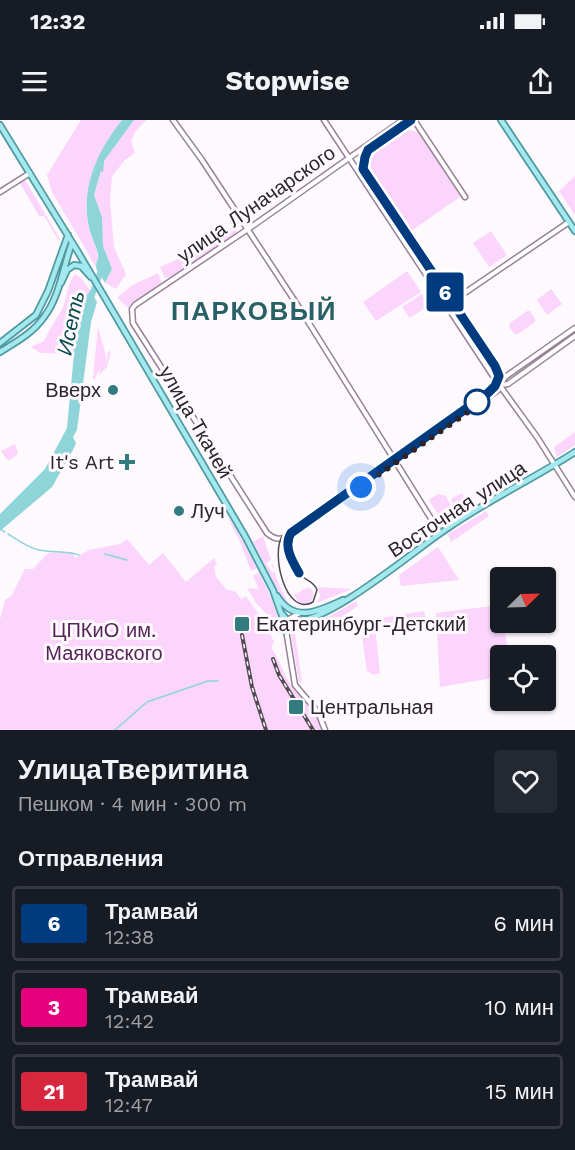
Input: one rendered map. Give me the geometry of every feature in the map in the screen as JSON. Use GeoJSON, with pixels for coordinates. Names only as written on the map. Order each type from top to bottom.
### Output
{"type":"FeatureCollection","features":[{"type":"Feature","properties":{"kind":"main road"},"geometry":{"type":"LineString","coordinates":[[501,120],[575,231]]}},
{"type":"Feature","properties":{"kind":"main road"},"geometry":{"type":"LineString","coordinates":[[0,125],[31,172],[85,267]]}},
{"type":"Feature","properties":{"kind":"main road"},"geometry":{"type":"LineString","coordinates":[[0,343],[36,315],[48,291],[68,235]]}},
{"type":"Feature","properties":{"kind":"main road"},"geometry":{"type":"LineString","coordinates":[[60,285],[72,243]]}},
{"type":"Feature","properties":{"kind":"main road"},"geometry":{"type":"LineString","coordinates":[[0,352],[19,341],[39,324],[51,307],[70,266],[85,267]]}},
{"type":"Feature","properties":{"kind":"main road","name":"улица Ткачей"},"geometry":{"type":"LineString","coordinates":[[85,267],[245,536],[286,620]]}},
{"type":"Feature","properties":{"kind":"main road","name":"Восточная улица"},"geometry":{"type":"LineString","coordinates":[[296,622],[331,610],[440,533],[575,452]]}},
{"type":"Feature","properties":{"kind":"main road"},"geometry":{"type":"LineString","coordinates":[[273,590],[280,601],[294,613],[301,613]]}},
{"type":"Feature","properties":{"kind":"main road","name":"Восточная улица"},"geometry":{"type":"LineString","coordinates":[[301,613],[318,610],[356,593]]}},
{"type":"Feature","properties":{"kind":"main road"},"geometry":{"type":"LineString","coordinates":[[281,613],[286,632]]}},
{"type":"Feature","properties":{"kind":"main road"},"geometry":{"type":"LineString","coordinates":[[286,620],[296,622]]}},
{"type":"Feature","properties":{"kind":"main road"},"geometry":{"type":"LineString","coordinates":[[286,632],[289,626],[296,622]]}},
{"type":"Feature","properties":{"kind":"street"},"geometry":{"type":"LineString","coordinates":[[173,120],[331,356],[440,533]]}},
{"type":"Feature","properties":{"kind":"street"},"geometry":{"type":"LineString","coordinates":[[324,120],[575,497]]}},
{"type":"Feature","properties":{"kind":"street","name":"улица Луначарского"},"geometry":{"type":"LineString","coordinates":[[131,315],[135,305],[403,120]]}},
{"type":"Feature","properties":{"kind":"street"},"geometry":{"type":"LineString","coordinates":[[414,120],[465,197]]}},
{"type":"Feature","properties":{"kind":"street"},"geometry":{"type":"LineString","coordinates":[[0,192],[31,172]]}},
{"type":"Feature","properties":{"kind":"street"},"geometry":{"type":"LineString","coordinates":[[447,305],[569,222]]}},
{"type":"Feature","properties":{"kind":"street","name":"улица Ткачей"},"geometry":{"type":"LineString","coordinates":[[131,315],[133,323],[222,464],[267,533],[274,539],[291,536],[395,463]]}},
{"type":"Feature","properties":{"kind":"street"},"geometry":{"type":"LineString","coordinates":[[395,463],[497,391],[504,379],[575,328]]}},
{"type":"Feature","properties":{"kind":"street"},"geometry":{"type":"LineString","coordinates":[[501,385],[508,384],[575,336]]}},
{"type":"Feature","properties":{"kind":"street"},"geometry":{"type":"LineString","coordinates":[[280,601],[286,620],[295,685],[314,704],[325,730]]}},
{"type":"Feature","properties":{"kind":"street"},"geometry":{"type":"LineString","coordinates":[[286,620],[301,613]]}},
{"type":"Feature","properties":{"kind":"green space"},"geometry":{"type":"Polygon","coordinates":[[[81,120],[122,120],[99,157],[89,184],[87,213],[90,233],[97,251],[96,267],[52,192],[47,175],[81,120]]]}},
{"type":"Feature","properties":{"kind":"green space"},"geometry":{"type":"Polygon","coordinates":[[[134,120],[146,120],[135,132],[131,141],[135,153],[125,160],[112,176],[110,201],[114,247],[126,274],[116,289],[105,283],[112,269],[103,246],[102,217],[94,195],[104,161],[134,120]]]}},
{"type":"Feature","properties":{"kind":"green space"},"geometry":{"type":"Polygon","coordinates":[[[405,129],[420,133],[460,197],[411,231],[365,164],[368,154],[405,129]]]}},
{"type":"Feature","properties":{"kind":"green space"},"geometry":{"type":"Polygon","coordinates":[[[575,176],[575,215],[559,191],[575,176]]]}},
{"type":"Feature","properties":{"kind":"green space"},"geometry":{"type":"Polygon","coordinates":[[[25,180],[60,239],[59,241],[44,216],[39,216],[20,183],[25,180]]]}},
{"type":"Feature","properties":{"kind":"green space"},"geometry":{"type":"Polygon","coordinates":[[[236,230],[238,235],[172,277],[165,278],[160,267],[189,254],[211,239],[236,230]]]}},
{"type":"Feature","properties":{"kind":"green space"},"geometry":{"type":"Polygon","coordinates":[[[491,231],[507,255],[489,267],[473,243],[491,231]]]}},
{"type":"Feature","properties":{"kind":"green space"},"geometry":{"type":"Polygon","coordinates":[[[407,271],[421,292],[376,321],[363,302],[407,271]]]}},
{"type":"Feature","properties":{"kind":"green space"},"geometry":{"type":"Polygon","coordinates":[[[158,273],[162,284],[128,307],[117,298],[131,286],[158,273]]]}},
{"type":"Feature","properties":{"kind":"green space"},"geometry":{"type":"Polygon","coordinates":[[[75,274],[90,290],[84,295],[74,328],[74,354],[40,353],[31,347],[44,341],[63,306],[75,274]]]}},
{"type":"Feature","properties":{"kind":"green space"},"geometry":{"type":"Polygon","coordinates":[[[551,289],[562,304],[547,315],[537,300],[551,289]]]}},
{"type":"Feature","properties":{"kind":"green space"},"geometry":{"type":"Polygon","coordinates":[[[422,294],[429,305],[410,318],[402,307],[422,294]]]}},
{"type":"Feature","properties":{"kind":"green space"},"geometry":{"type":"Polygon","coordinates":[[[530,311],[535,322],[515,334],[509,327],[510,323],[530,311]]]}},
{"type":"Feature","properties":{"kind":"green space"},"geometry":{"type":"Polygon","coordinates":[[[98,327],[106,356],[106,365],[108,352],[111,351],[107,367],[99,375],[100,369],[94,380],[93,378],[98,327]]]}},
{"type":"Feature","properties":{"kind":"green space"},"geometry":{"type":"Polygon","coordinates":[[[575,432],[575,445],[557,457],[554,447],[575,432]]]}},
{"type":"Feature","properties":{"kind":"green space"},"geometry":{"type":"Polygon","coordinates":[[[15,444],[18,454],[8,461],[1,451],[15,444]]]}},
{"type":"Feature","properties":{"kind":"green space"},"geometry":{"type":"Polygon","coordinates":[[[462,493],[470,506],[458,513],[451,499],[462,493]]]}},
{"type":"Feature","properties":{"kind":"green space"},"geometry":{"type":"Polygon","coordinates":[[[438,494],[446,496],[455,514],[443,523],[429,500],[438,494]]]}},
{"type":"Feature","properties":{"kind":"green space"},"geometry":{"type":"Polygon","coordinates":[[[486,511],[489,516],[451,542],[448,534],[486,511]]]}},
{"type":"Feature","properties":{"kind":"green space"},"geometry":{"type":"Polygon","coordinates":[[[226,514],[235,527],[257,568],[251,571],[226,514]]]}},
{"type":"Feature","properties":{"kind":"green space"},"geometry":{"type":"Polygon","coordinates":[[[263,536],[271,560],[266,563],[273,573],[275,571],[291,609],[282,599],[253,542],[263,536]]]}},
{"type":"Feature","properties":{"kind":"green space","name":"ЦПКиО им. Маяковского"},"geometry":{"type":"Polygon","coordinates":[[[127,539],[149,565],[163,553],[186,582],[214,558],[217,564],[214,567],[216,577],[227,590],[235,591],[241,599],[246,596],[266,625],[274,642],[271,648],[288,681],[314,710],[324,730],[0,730],[0,619],[5,600],[12,595],[25,569],[33,569],[48,553],[73,552],[75,558],[89,550],[120,544],[127,539]]]}},
{"type":"Feature","properties":{"kind":"green space"},"geometry":{"type":"Polygon","coordinates":[[[438,547],[459,580],[401,586],[399,575],[438,547]]]}},
{"type":"Feature","properties":{"kind":"green space"},"geometry":{"type":"Polygon","coordinates":[[[259,572],[282,630],[256,603],[247,588],[259,589],[253,576],[259,572]]]}},
{"type":"Feature","properties":{"kind":"green space"},"geometry":{"type":"Polygon","coordinates":[[[309,587],[313,592],[312,599],[306,604],[299,603],[294,595],[309,587]]]}},
{"type":"Feature","properties":{"kind":"green space"},"geometry":{"type":"Polygon","coordinates":[[[318,587],[352,589],[317,603],[320,596],[318,587]]]}},
{"type":"Feature","properties":{"kind":"green space"},"geometry":{"type":"Polygon","coordinates":[[[356,601],[358,606],[331,624],[300,631],[298,625],[330,616],[356,601]]]}},
{"type":"Feature","properties":{"kind":"green space"},"geometry":{"type":"Polygon","coordinates":[[[490,606],[490,633],[505,633],[507,645],[490,645],[490,679],[440,687],[436,613],[490,606]]]}},
{"type":"Feature","properties":{"kind":"green space"},"geometry":{"type":"Polygon","coordinates":[[[424,611],[426,619],[421,621],[382,625],[379,622],[381,618],[424,611]]]}},
{"type":"Feature","properties":{"kind":"green space"},"geometry":{"type":"Polygon","coordinates":[[[377,620],[376,636],[380,673],[374,675],[367,671],[362,637],[363,625],[377,620]]]}},
{"type":"Feature","properties":{"kind":"green space"},"geometry":{"type":"Polygon","coordinates":[[[296,627],[302,682],[299,682],[291,634],[296,627]]]}},
{"type":"Feature","properties":{"kind":"water"},"geometry":{"type":"Polygon","coordinates":[[[122,120],[134,120],[104,161],[103,172],[101,171],[94,195],[102,217],[103,246],[112,269],[105,283],[96,267],[98,254],[89,227],[87,198],[93,170],[105,144],[122,120]]]}},
{"type":"Feature","properties":{"kind":"water"},"geometry":{"type":"Polygon","coordinates":[[[90,290],[97,302],[91,322],[77,430],[73,437],[76,443],[52,487],[0,531],[0,514],[45,469],[67,428],[74,354],[74,328],[79,299],[90,290]]]}},
{"type":"Feature","properties":{"kind":"waterway","name":"Исеть"},"geometry":{"type":"LineString","coordinates":[[90,300],[102,268]]}},
{"type":"Feature","properties":{"kind":"waterway"},"geometry":{"type":"LineString","coordinates":[[0,529],[5,532]]}},
{"type":"Feature","properties":{"kind":"waterway"},"geometry":{"type":"LineString","coordinates":[[8,534],[35,549],[79,555]]}},
{"type":"Feature","properties":{"kind":"waterway"},"geometry":{"type":"LineString","coordinates":[[105,554],[127,560]]}},
{"type":"Feature","properties":{"kind":"waterway"},"geometry":{"type":"LineString","coordinates":[[115,730],[147,702],[208,681],[218,681]]}},
{"type":"Feature","properties":{"kind":"tram line"},"geometry":{"type":"LineString","coordinates":[[408,120],[364,151],[361,157],[361,168],[408,243],[493,368],[496,380],[490,390],[283,535],[279,543],[278,554],[283,581],[295,601],[303,604],[313,602],[317,590],[299,573],[293,562],[288,543],[291,533],[492,391],[499,379],[495,366],[364,169],[368,150],[411,120]]}},
{"type":"Feature","properties":{"kind":"tram line","name":"6"},"geometry":{"type":"LineString","coordinates":[[299,573],[287,547],[291,533],[492,391],[499,376],[495,366],[363,169],[368,150],[411,120]]}},
{"type":"Feature","properties":{"kind":"railway"},"geometry":{"type":"LineString","coordinates":[[242,635],[252,687],[266,730]]}},
{"type":"Feature","properties":{"kind":"railway"},"geometry":{"type":"LineString","coordinates":[[273,659],[279,675],[313,730]]}},
{"type":"Feature","properties":{"kind":"place","name":"Вверх"},"geometry":{"type":"Point","coordinates":[113,390]}},
{"type":"Feature","properties":{"kind":"place","name":"It's Art"},"geometry":{"type":"Point","coordinates":[127,462]}},
{"type":"Feature","properties":{"kind":"place","name":"Луч"},"geometry":{"type":"Point","coordinates":[179,511]}},
{"type":"Feature","properties":{"kind":"place","name":"Екатеринбург-Детский"},"geometry":{"type":"Point","coordinates":[242,624]}},
{"type":"Feature","properties":{"kind":"place","name":"Центральная"},"geometry":{"type":"Point","coordinates":[296,707]}},
{"type":"Feature","properties":{"kind":"district","name":"ПАРКОВЫЙ"},"geometry":{"type":"Point","coordinates":[254,311]}},
{"type":"Feature","properties":{"kind":"route"},"geometry":{"type":"LineString","coordinates":[[361,487],[482,402],[477,402]]}}]}
